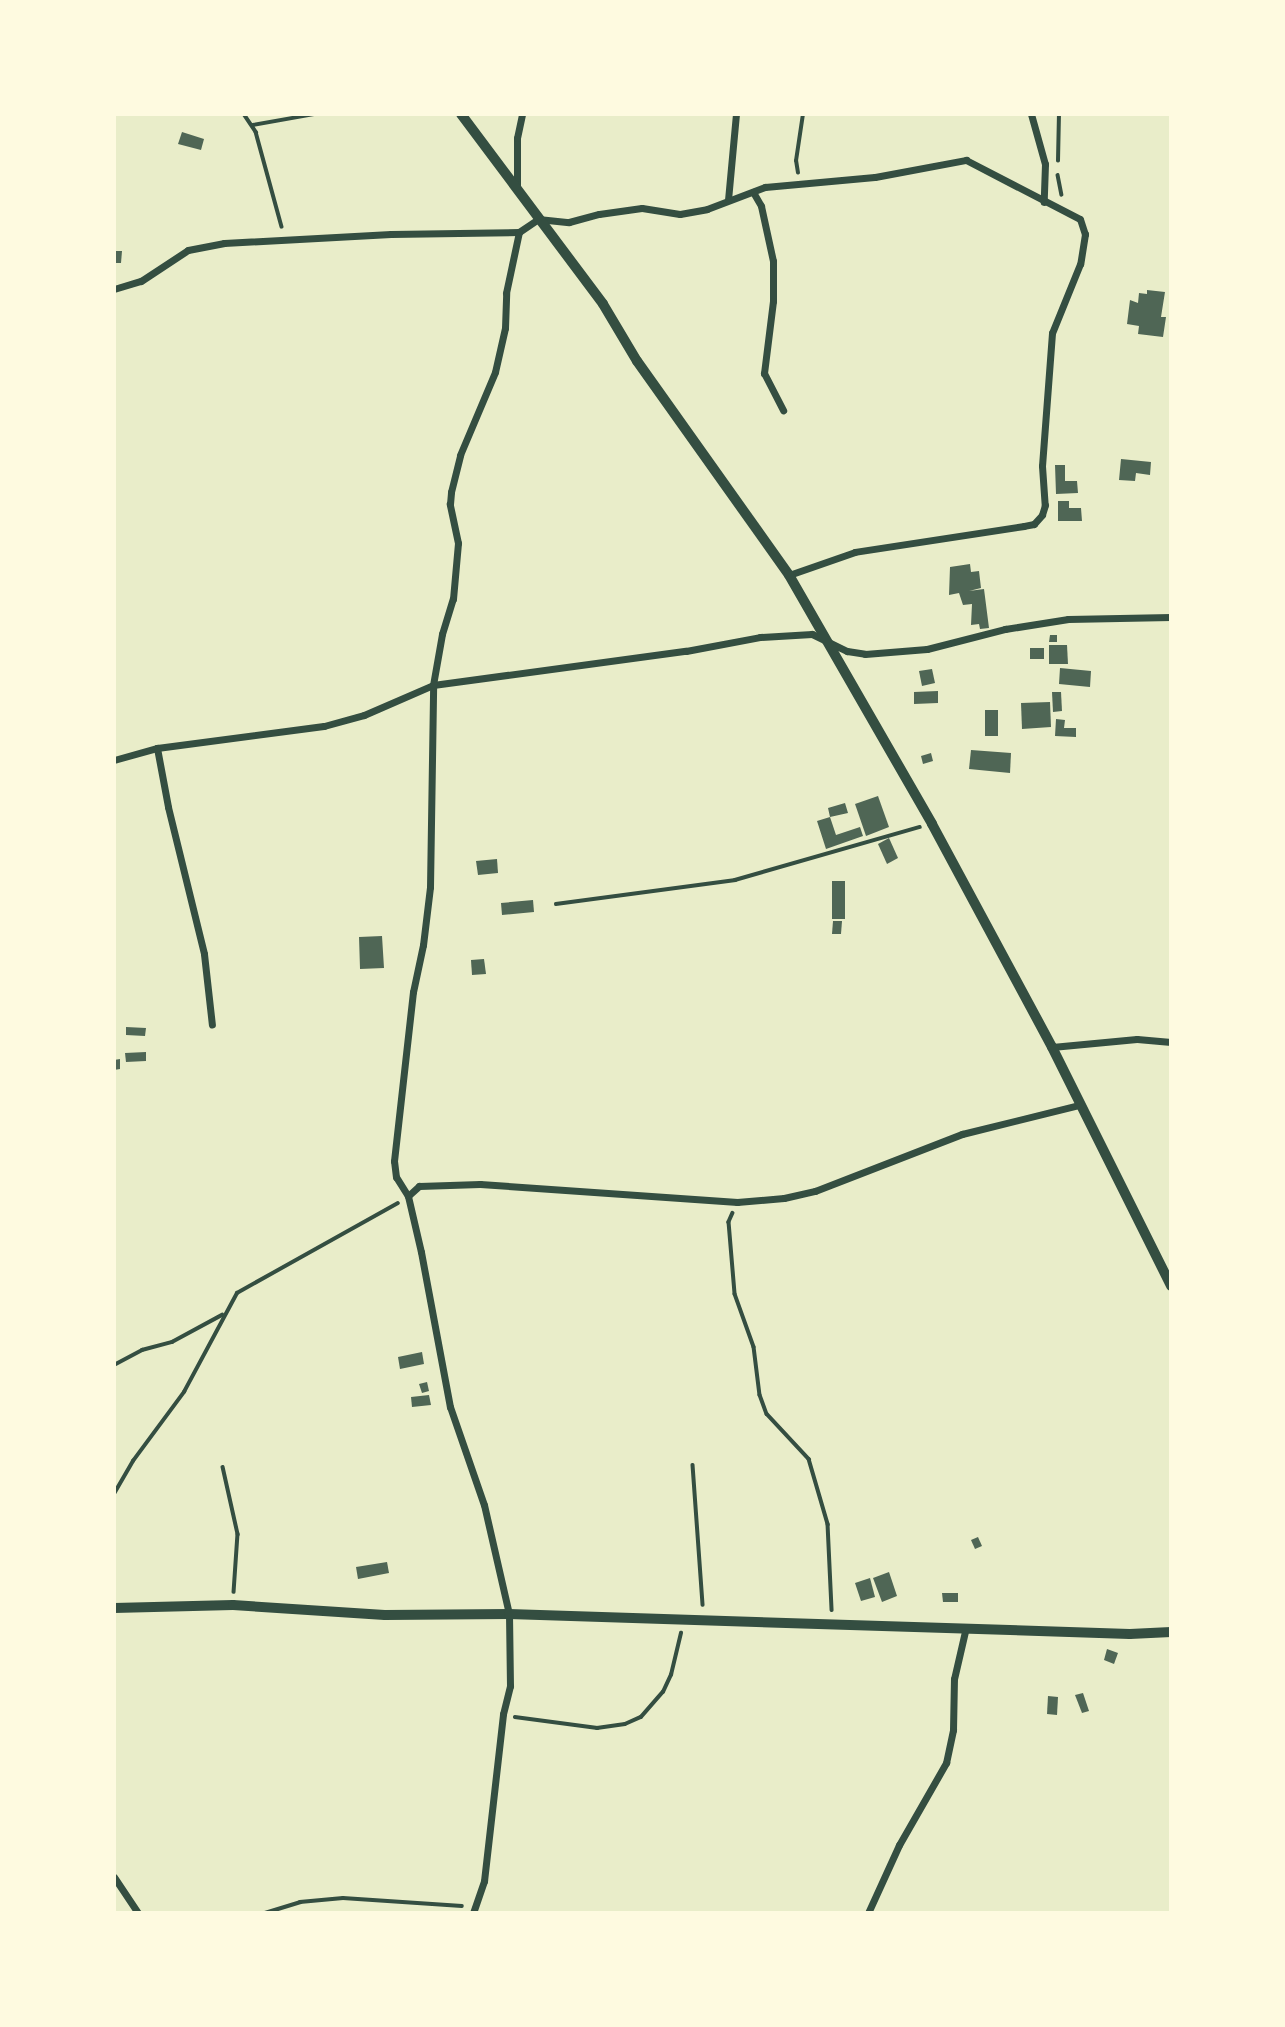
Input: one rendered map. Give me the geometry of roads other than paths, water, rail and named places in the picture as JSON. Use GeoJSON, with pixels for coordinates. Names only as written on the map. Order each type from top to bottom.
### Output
{"type":"FeatureCollection","features":[{"type":"Feature","properties":{"kind":"street"},"geometry":{"type":"LineString","coordinates":[[461,114],[603,304],[636,361],[789,575],[932,824],[1052,1047],[1171,1286]]}},
{"type":"Feature","properties":{"kind":"street"},"geometry":{"type":"LineString","coordinates":[[517,187],[517,138],[522,114]]}},
{"type":"Feature","properties":{"kind":"street"},"geometry":{"type":"LineString","coordinates":[[728,200],[736,114]]}},
{"type":"Feature","properties":{"kind":"street"},"geometry":{"type":"LineString","coordinates":[[1031,114],[1045,164],[1044,202]]}},
{"type":"Feature","properties":{"kind":"street"},"geometry":{"type":"LineString","coordinates":[[114,289],[141,281],[188,250],[224,243],[519,232],[538,219],[569,222],[599,214],[642,208],[680,214],[707,209],[753,192],[800,182],[875,177],[966,160],[1080,219],[1085,234],[1080,264],[1052,333],[1042,466],[1045,505],[1042,515],[1034,524],[855,552],[789,575]]}},
{"type":"Feature","properties":{"kind":"street"},"geometry":{"type":"LineString","coordinates":[[753,192],[761,206],[773,261],[773,301],[764,373],[783,410]]}},
{"type":"Feature","properties":{"kind":"street"},"geometry":{"type":"LineString","coordinates":[[474,1910],[484,1881],[503,1714],[512,1665],[509,1614],[484,1505],[450,1407],[408,1196],[396,1177],[394,1161],[413,992],[424,945],[430,887],[433,685],[442,634],[453,598],[457,554],[451,492],[460,455],[495,372],[506,328],[506,293],[519,232]]}},
{"type":"Feature","properties":{"kind":"street"},"geometry":{"type":"LineString","coordinates":[[114,760],[158,748],[324,726],[364,715],[433,685],[685,651],[760,637],[799,632],[811,634],[846,651],[865,654],[926,649],[1005,629],[1068,620],[1171,617]]}},
{"type":"Feature","properties":{"kind":"street"},"geometry":{"type":"LineString","coordinates":[[158,748],[168,807],[204,954],[212,1026]]}},
{"type":"Feature","properties":{"kind":"street"},"geometry":{"type":"LineString","coordinates":[[1052,1047],[1137,1039],[1171,1042]]}},
{"type":"Feature","properties":{"kind":"street"},"geometry":{"type":"LineString","coordinates":[[408,1196],[419,1186],[480,1184],[737,1202],[815,1191],[962,1134],[1079,1105]]}},
{"type":"Feature","properties":{"kind":"street"},"geometry":{"type":"LineString","coordinates":[[114,1608],[233,1605],[385,1615],[509,1614],[704,1618],[1130,1634],[1171,1632]]}},
{"type":"Feature","properties":{"kind":"street"},"geometry":{"type":"LineString","coordinates":[[868,1913],[899,1845],[946,1763],[953,1730],[954,1679],[966,1626]]}},
{"type":"Feature","properties":{"kind":"street"},"geometry":{"type":"LineString","coordinates":[[114,1877],[138,1913]]}}]}
